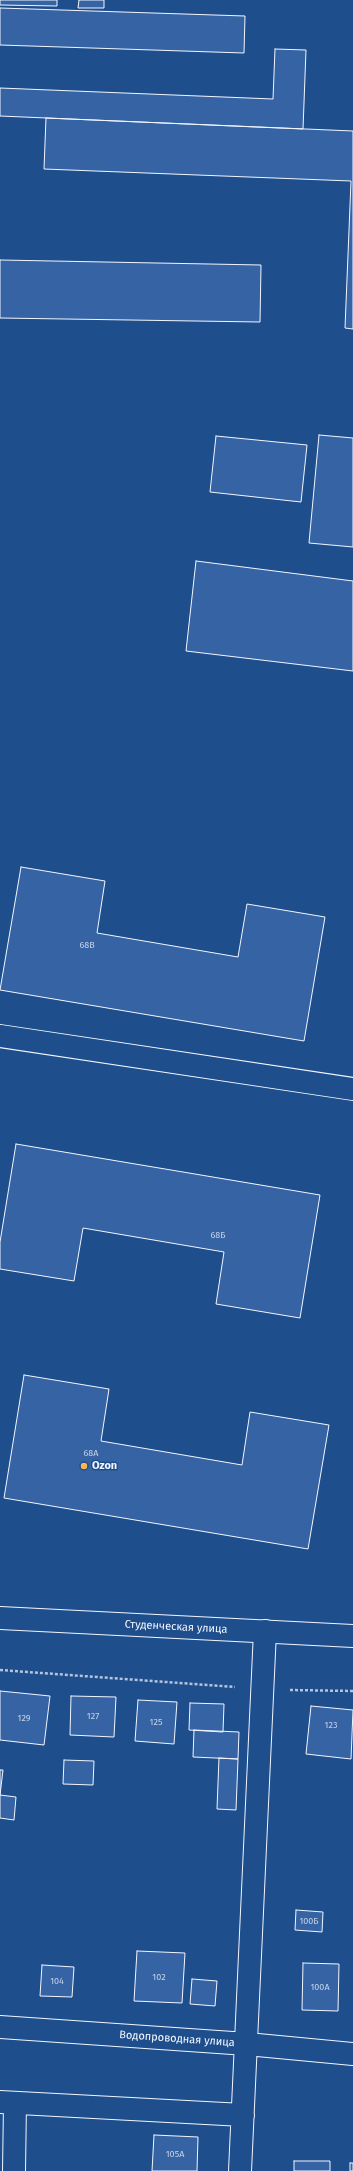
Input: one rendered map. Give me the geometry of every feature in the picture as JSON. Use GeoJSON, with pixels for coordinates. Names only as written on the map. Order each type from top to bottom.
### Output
{"type":"FeatureCollection","features":[{"type":"Feature","properties":{"kind":"street"},"geometry":{"type":"LineString","coordinates":[[0,1036],[353,1089]]}},
{"type":"Feature","properties":{"kind":"street","name":"Студенческая улица"},"geometry":{"type":"LineString","coordinates":[[0,1618],[353,1636]]}},
{"type":"Feature","properties":{"kind":"street"},"geometry":{"type":"LineString","coordinates":[[240,2171],[244,2115],[264,1631]]}},
{"type":"Feature","properties":{"kind":"street","name":"Водопроводная улица"},"geometry":{"type":"LineString","coordinates":[[0,2027],[247,2044],[353,2054]]}},
{"type":"Feature","properties":{"kind":"street"},"geometry":{"type":"LineString","coordinates":[[14,2171],[7,2102],[244,2115]]}},
{"type":"Feature","properties":{"kind":"path"},"geometry":{"type":"LineString","coordinates":[[0,1670],[262,1689],[353,1691]]}},
{"type":"Feature","properties":{"kind":"building"},"geometry":{"type":"Polygon","coordinates":[[[0,0],[57,0],[57,6],[0,5],[0,0]]]}},
{"type":"Feature","properties":{"kind":"building"},"geometry":{"type":"Polygon","coordinates":[[[79,0],[104,0],[104,8],[78,8],[79,0]]]}},
{"type":"Feature","properties":{"kind":"building"},"geometry":{"type":"Polygon","coordinates":[[[0,8],[245,16],[244,53],[0,45],[0,8]]]}},
{"type":"Feature","properties":{"kind":"building"},"geometry":{"type":"Polygon","coordinates":[[[275,49],[306,50],[303,129],[0,116],[0,88],[273,99],[275,49]]]}},
{"type":"Feature","properties":{"kind":"building"},"geometry":{"type":"Polygon","coordinates":[[[46,118],[353,131],[353,329],[345,328],[351,181],[44,169],[46,118]]]}},
{"type":"Feature","properties":{"kind":"building"},"geometry":{"type":"Polygon","coordinates":[[[0,260],[261,265],[260,322],[0,318],[0,260]]]}},
{"type":"Feature","properties":{"kind":"building"},"geometry":{"type":"Polygon","coordinates":[[[319,435],[353,438],[353,547],[309,543],[319,435]]]}},
{"type":"Feature","properties":{"kind":"building"},"geometry":{"type":"Polygon","coordinates":[[[216,436],[307,445],[301,502],[210,492],[216,436]]]}},
{"type":"Feature","properties":{"kind":"building"},"geometry":{"type":"Polygon","coordinates":[[[196,561],[353,581],[353,671],[186,651],[196,561]]]}},
{"type":"Feature","properties":{"kind":"building"},"geometry":{"type":"Polygon","coordinates":[[[21,867],[105,881],[97,933],[238,957],[247,904],[325,917],[304,1041],[0,990],[21,867]]]}},
{"type":"Feature","properties":{"kind":"building"},"geometry":{"type":"Polygon","coordinates":[[[16,1144],[320,1195],[300,1318],[216,1304],[224,1252],[83,1228],[74,1281],[0,1269],[0,1242],[16,1144]]]}},
{"type":"Feature","properties":{"kind":"building"},"geometry":{"type":"Polygon","coordinates":[[[24,1375],[109,1389],[101,1441],[242,1465],[250,1412],[329,1425],[308,1549],[4,1498],[24,1375]]]}},
{"type":"Feature","properties":{"kind":"building"},"geometry":{"type":"Polygon","coordinates":[[[0,1691],[50,1696],[44,1745],[0,1740],[0,1691]]]}},
{"type":"Feature","properties":{"kind":"building"},"geometry":{"type":"Polygon","coordinates":[[[71,1696],[116,1697],[114,1737],[70,1735],[71,1696]]]}},
{"type":"Feature","properties":{"kind":"building"},"geometry":{"type":"Polygon","coordinates":[[[138,1700],[177,1702],[174,1744],[135,1741],[138,1700]]]}},
{"type":"Feature","properties":{"kind":"building"},"geometry":{"type":"Polygon","coordinates":[[[190,1703],[224,1704],[223,1732],[189,1730],[190,1703]]]}},
{"type":"Feature","properties":{"kind":"building"},"geometry":{"type":"Polygon","coordinates":[[[311,1706],[353,1710],[351,1759],[306,1754],[311,1706]]]}},
{"type":"Feature","properties":{"kind":"building"},"geometry":{"type":"Polygon","coordinates":[[[194,1730],[239,1732],[238,1759],[193,1757],[194,1730]]]}},
{"type":"Feature","properties":{"kind":"building"},"geometry":{"type":"Polygon","coordinates":[[[219,1758],[238,1759],[236,1810],[217,1809],[219,1758]]]}},
{"type":"Feature","properties":{"kind":"building"},"geometry":{"type":"Polygon","coordinates":[[[64,1760],[94,1761],[93,1785],[63,1784],[64,1760]]]}},
{"type":"Feature","properties":{"kind":"building"},"geometry":{"type":"Polygon","coordinates":[[[0,1770],[3,1770],[0,1795],[0,1770]]]}},
{"type":"Feature","properties":{"kind":"building"},"geometry":{"type":"Polygon","coordinates":[[[0,1795],[16,1797],[14,1820],[0,1818],[0,1795]]]}},
{"type":"Feature","properties":{"kind":"building"},"geometry":{"type":"Polygon","coordinates":[[[296,1910],[323,1912],[322,1932],[295,1930],[296,1910]]]}},
{"type":"Feature","properties":{"kind":"building"},"geometry":{"type":"Polygon","coordinates":[[[137,1951],[185,1953],[182,2003],[134,2001],[137,1951]]]}},
{"type":"Feature","properties":{"kind":"building"},"geometry":{"type":"Polygon","coordinates":[[[303,1963],[339,1964],[338,2011],[302,2010],[303,1963]]]}},
{"type":"Feature","properties":{"kind":"building"},"geometry":{"type":"Polygon","coordinates":[[[42,1965],[74,1967],[72,1997],[40,1996],[42,1965]]]}},
{"type":"Feature","properties":{"kind":"building"},"geometry":{"type":"Polygon","coordinates":[[[192,1979],[217,1981],[215,2006],[190,2004],[192,1979]]]}},
{"type":"Feature","properties":{"kind":"building"},"geometry":{"type":"Polygon","coordinates":[[[154,2135],[198,2137],[197,2171],[152,2171],[154,2135]]]}},
{"type":"Feature","properties":{"kind":"building"},"geometry":{"type":"Polygon","coordinates":[[[294,2161],[330,2161],[330,2171],[294,2171],[294,2161]]]}},
{"type":"Feature","properties":{"kind":"building"},"geometry":{"type":"Polygon","coordinates":[[[350,2163],[353,2163],[353,2171],[350,2171],[350,2163]]]}},
{"type":"Feature","properties":{"kind":"place","name":"Ozon"},"geometry":{"type":"Point","coordinates":[84,1466]}}]}
